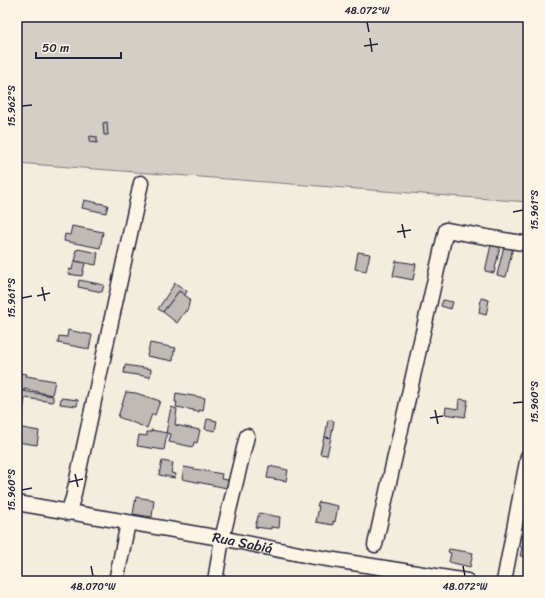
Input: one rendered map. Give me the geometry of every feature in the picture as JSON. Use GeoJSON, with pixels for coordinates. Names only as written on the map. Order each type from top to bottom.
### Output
{"type":"FeatureCollection","features":[{"type":"Feature","properties":{"kind":"street"},"geometry":{"type":"LineString","coordinates":[[68,513],[73,498],[141,183]]}},
{"type":"Feature","properties":{"kind":"street"},"geometry":{"type":"LineString","coordinates":[[375,545],[446,230],[528,244]]}},
{"type":"Feature","properties":{"kind":"street"},"geometry":{"type":"LineString","coordinates":[[215,581],[222,539],[247,436]]}},
{"type":"Feature","properties":{"kind":"street"},"geometry":{"type":"LineString","coordinates":[[504,581],[528,456]]}},
{"type":"Feature","properties":{"kind":"street","name":"Rua Sabiá"},"geometry":{"type":"LineString","coordinates":[[17,503],[309,556],[463,581]]}},
{"type":"Feature","properties":{"kind":"street"},"geometry":{"type":"LineString","coordinates":[[116,581],[128,523]]}},
{"type":"Feature","properties":{"kind":"shaded area"},"geometry":{"type":"Polygon","coordinates":[[[17,17],[528,17],[528,202],[17,163],[17,17]]]}},
{"type":"Feature","properties":{"kind":"building"},"geometry":{"type":"Polygon","coordinates":[[[107,122],[108,135],[104,135],[103,123],[107,122]]]}},
{"type":"Feature","properties":{"kind":"building"},"geometry":{"type":"Polygon","coordinates":[[[90,136],[97,137],[97,143],[89,142],[90,136]]]}},
{"type":"Feature","properties":{"kind":"building"},"geometry":{"type":"Polygon","coordinates":[[[84,200],[108,205],[106,213],[82,208],[84,200]]]}},
{"type":"Feature","properties":{"kind":"building"},"geometry":{"type":"Polygon","coordinates":[[[72,226],[103,232],[100,248],[64,241],[65,234],[70,235],[72,226]]]}},
{"type":"Feature","properties":{"kind":"building"},"geometry":{"type":"Polygon","coordinates":[[[491,245],[500,247],[494,273],[485,271],[491,245]]]}},
{"type":"Feature","properties":{"kind":"building"},"geometry":{"type":"Polygon","coordinates":[[[504,246],[513,247],[506,277],[497,275],[504,246]]]}},
{"type":"Feature","properties":{"kind":"building"},"geometry":{"type":"Polygon","coordinates":[[[78,249],[98,253],[96,265],[75,261],[77,254],[75,254],[76,250],[78,249]]]}},
{"type":"Feature","properties":{"kind":"building"},"geometry":{"type":"Polygon","coordinates":[[[358,252],[370,254],[366,271],[355,269],[358,252]]]}},
{"type":"Feature","properties":{"kind":"building"},"geometry":{"type":"Polygon","coordinates":[[[74,261],[85,263],[82,276],[68,274],[69,269],[72,270],[74,261]]]}},
{"type":"Feature","properties":{"kind":"building"},"geometry":{"type":"Polygon","coordinates":[[[396,261],[416,264],[413,280],[393,276],[396,261]]]}},
{"type":"Feature","properties":{"kind":"building"},"geometry":{"type":"Polygon","coordinates":[[[79,280],[104,285],[102,292],[78,287],[79,280]]]}},
{"type":"Feature","properties":{"kind":"building"},"geometry":{"type":"Polygon","coordinates":[[[175,283],[187,291],[185,295],[179,291],[163,312],[158,309],[175,283]]]}},
{"type":"Feature","properties":{"kind":"building"},"geometry":{"type":"Polygon","coordinates":[[[179,291],[190,299],[187,312],[186,310],[177,323],[163,312],[179,291]]]}},
{"type":"Feature","properties":{"kind":"building"},"geometry":{"type":"Polygon","coordinates":[[[481,298],[489,300],[486,315],[479,313],[481,298]]]}},
{"type":"Feature","properties":{"kind":"building"},"geometry":{"type":"Polygon","coordinates":[[[443,300],[453,302],[451,309],[441,306],[443,300]]]}},
{"type":"Feature","properties":{"kind":"building"},"geometry":{"type":"Polygon","coordinates":[[[68,330],[92,335],[89,349],[58,343],[59,336],[67,337],[68,330]]]}},
{"type":"Feature","properties":{"kind":"building"},"geometry":{"type":"Polygon","coordinates":[[[150,343],[176,348],[174,351],[173,361],[147,356],[150,343]]]}},
{"type":"Feature","properties":{"kind":"building"},"geometry":{"type":"Polygon","coordinates":[[[125,365],[151,369],[150,377],[124,373],[125,365]]]}},
{"type":"Feature","properties":{"kind":"building"},"geometry":{"type":"Polygon","coordinates":[[[20,373],[27,374],[26,376],[55,381],[52,395],[24,389],[24,391],[17,390],[20,373]]]}},
{"type":"Feature","properties":{"kind":"building"},"geometry":{"type":"Polygon","coordinates":[[[17,390],[53,396],[53,402],[25,398],[21,425],[17,425],[17,390]]]}},
{"type":"Feature","properties":{"kind":"building"},"geometry":{"type":"Polygon","coordinates":[[[126,392],[136,393],[160,401],[155,415],[152,414],[147,428],[118,417],[126,392]]]}},
{"type":"Feature","properties":{"kind":"building"},"geometry":{"type":"Polygon","coordinates":[[[176,393],[205,398],[203,411],[199,410],[199,412],[176,407],[176,393]]]}},
{"type":"Feature","properties":{"kind":"building"},"geometry":{"type":"Polygon","coordinates":[[[61,398],[78,400],[77,406],[60,404],[61,398]]]}},
{"type":"Feature","properties":{"kind":"building"},"geometry":{"type":"Polygon","coordinates":[[[459,399],[468,400],[465,417],[445,414],[446,407],[458,409],[459,399]]]}},
{"type":"Feature","properties":{"kind":"building"},"geometry":{"type":"Polygon","coordinates":[[[171,407],[177,409],[175,425],[200,430],[197,443],[194,442],[193,447],[169,442],[171,434],[166,433],[171,407]]]}},
{"type":"Feature","properties":{"kind":"building"},"geometry":{"type":"Polygon","coordinates":[[[207,419],[217,421],[215,431],[205,429],[207,419]]]}},
{"type":"Feature","properties":{"kind":"building"},"geometry":{"type":"Polygon","coordinates":[[[328,420],[334,421],[331,438],[325,437],[328,420]]]}},
{"type":"Feature","properties":{"kind":"building"},"geometry":{"type":"Polygon","coordinates":[[[17,427],[39,431],[37,445],[17,442],[17,427]]]}},
{"type":"Feature","properties":{"kind":"building"},"geometry":{"type":"Polygon","coordinates":[[[151,430],[167,433],[164,450],[137,446],[139,435],[147,436],[147,432],[151,432],[151,430]]]}},
{"type":"Feature","properties":{"kind":"building"},"geometry":{"type":"Polygon","coordinates":[[[324,437],[331,438],[327,455],[320,454],[324,437]]]}},
{"type":"Feature","properties":{"kind":"building"},"geometry":{"type":"Polygon","coordinates":[[[162,461],[173,463],[171,473],[176,474],[175,478],[159,475],[162,461]]]}},
{"type":"Feature","properties":{"kind":"building"},"geometry":{"type":"Polygon","coordinates":[[[269,466],[288,470],[286,481],[267,478],[269,466]]]}},
{"type":"Feature","properties":{"kind":"building"},"geometry":{"type":"Polygon","coordinates":[[[184,467],[222,474],[221,479],[228,480],[227,488],[182,479],[184,467]]]}},
{"type":"Feature","properties":{"kind":"building"},"geometry":{"type":"Polygon","coordinates":[[[136,497],[154,500],[152,517],[133,514],[136,497]]]}},
{"type":"Feature","properties":{"kind":"building"},"geometry":{"type":"Polygon","coordinates":[[[319,502],[338,506],[333,525],[316,522],[319,506],[317,506],[319,502]]]}},
{"type":"Feature","properties":{"kind":"building"},"geometry":{"type":"Polygon","coordinates":[[[259,513],[280,517],[279,528],[271,527],[271,529],[255,527],[259,513]]]}},
{"type":"Feature","properties":{"kind":"building"},"geometry":{"type":"Polygon","coordinates":[[[521,536],[528,539],[528,557],[520,556],[522,547],[518,546],[521,536]]]}},
{"type":"Feature","properties":{"kind":"building"},"geometry":{"type":"Polygon","coordinates":[[[449,549],[473,553],[470,567],[449,562],[451,553],[448,552],[449,549]]]}}]}
